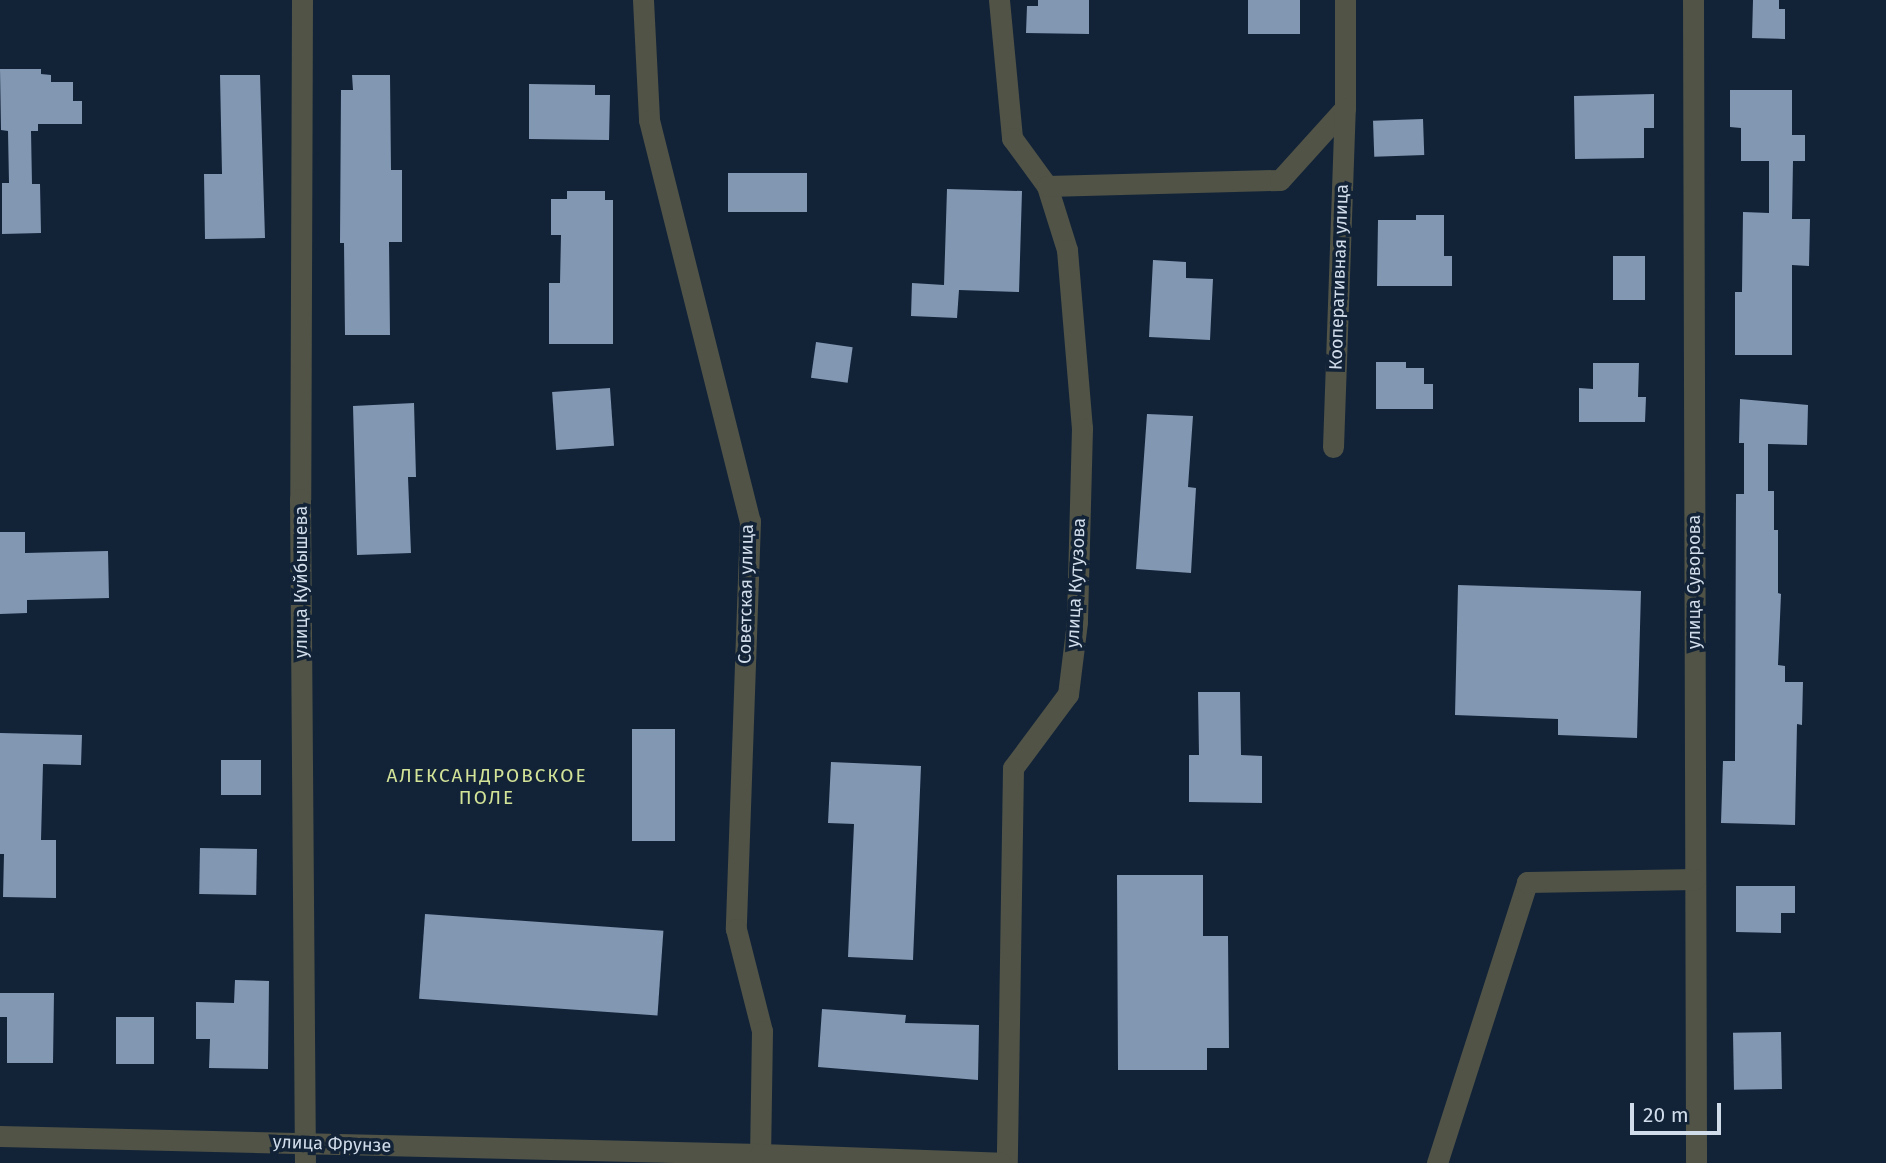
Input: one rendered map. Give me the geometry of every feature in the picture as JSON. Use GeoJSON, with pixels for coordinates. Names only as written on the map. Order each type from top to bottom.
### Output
{"type":"FeatureCollection","features":[{"type":"Feature","properties":{"kind":"street","name":"улица Куйбышева"},"geometry":{"type":"LineString","coordinates":[[302,0],[300,513],[306,1153]]}},
{"type":"Feature","properties":{"kind":"street","name":"Советская улица"},"geometry":{"type":"LineString","coordinates":[[643,0],[649,120],[750,521],[736,929],[762,1031],[760,1154]]}},
{"type":"Feature","properties":{"kind":"street","name":"улица Кутузова"},"geometry":{"type":"LineString","coordinates":[[999,0],[1012,138],[1047,186],[1067,250],[1082,428],[1077,622],[1068,694],[1013,768],[1007,1163]]}},
{"type":"Feature","properties":{"kind":"street","name":"Кооперативная улица"},"geometry":{"type":"LineString","coordinates":[[1333,447],[1345,108],[1345,0]]}},
{"type":"Feature","properties":{"kind":"street","name":"улица Суворова"},"geometry":{"type":"LineString","coordinates":[[1693,0],[1696,1163]]}},
{"type":"Feature","properties":{"kind":"street"},"geometry":{"type":"LineString","coordinates":[[1047,186],[1280,180],[1345,108]]}},
{"type":"Feature","properties":{"kind":"street"},"geometry":{"type":"LineString","coordinates":[[1437,1163],[1527,882],[1695,879]]}},
{"type":"Feature","properties":{"kind":"street","name":"улица Фрунзе"},"geometry":{"type":"LineString","coordinates":[[0,1136],[306,1153],[640,1158],[760,1154],[1001,1163]]}},
{"type":"Feature","properties":{"kind":"building"},"geometry":{"type":"Polygon","coordinates":[[[1038,0],[1089,0],[1089,34],[1026,33],[1027,6],[1038,6],[1038,0]]]}},
{"type":"Feature","properties":{"kind":"building"},"geometry":{"type":"Polygon","coordinates":[[[1248,0],[1300,0],[1300,34],[1248,34],[1248,0]]]}},
{"type":"Feature","properties":{"kind":"building"},"geometry":{"type":"Polygon","coordinates":[[[1753,0],[1779,0],[1779,9],[1785,9],[1785,39],[1752,38],[1753,0]]]}},
{"type":"Feature","properties":{"kind":"building"},"geometry":{"type":"Polygon","coordinates":[[[0,69],[41,69],[41,74],[51,75],[51,82],[73,82],[73,101],[82,101],[82,124],[38,124],[38,131],[31,131],[32,184],[40,184],[41,233],[2,234],[2,183],[9,183],[8,131],[1,130],[0,69]]]}},
{"type":"Feature","properties":{"kind":"building"},"geometry":{"type":"Polygon","coordinates":[[[220,75],[260,75],[265,238],[205,239],[204,174],[222,174],[220,75]]]}},
{"type":"Feature","properties":{"kind":"building"},"geometry":{"type":"Polygon","coordinates":[[[352,75],[390,75],[391,170],[402,170],[402,242],[389,242],[390,335],[345,335],[344,243],[340,243],[341,90],[353,90],[352,75]]]}},
{"type":"Feature","properties":{"kind":"building"},"geometry":{"type":"Polygon","coordinates":[[[529,84],[595,85],[595,95],[610,95],[609,140],[529,139],[529,84]]]}},
{"type":"Feature","properties":{"kind":"building"},"geometry":{"type":"Polygon","coordinates":[[[1730,90],[1792,90],[1792,135],[1805,135],[1805,161],[1793,161],[1792,219],[1810,219],[1809,266],[1792,265],[1792,355],[1735,355],[1735,292],[1742,292],[1743,212],[1769,213],[1769,161],[1741,161],[1741,128],[1730,127],[1730,90]]]}},
{"type":"Feature","properties":{"kind":"building"},"geometry":{"type":"Polygon","coordinates":[[[1654,94],[1654,128],[1644,128],[1644,158],[1575,159],[1574,96],[1654,94]]]}},
{"type":"Feature","properties":{"kind":"building"},"geometry":{"type":"Polygon","coordinates":[[[1423,119],[1424,155],[1374,157],[1373,121],[1423,119]]]}},
{"type":"Feature","properties":{"kind":"building"},"geometry":{"type":"Polygon","coordinates":[[[728,173],[807,173],[807,212],[728,212],[728,173]]]}},
{"type":"Feature","properties":{"kind":"building"},"geometry":{"type":"Polygon","coordinates":[[[947,189],[1022,191],[1019,292],[959,290],[957,318],[911,316],[912,283],[944,285],[947,189]]]}},
{"type":"Feature","properties":{"kind":"building"},"geometry":{"type":"Polygon","coordinates":[[[567,191],[605,191],[605,200],[613,200],[613,344],[549,344],[549,283],[560,283],[561,235],[551,235],[551,199],[567,199],[567,191]]]}},
{"type":"Feature","properties":{"kind":"building"},"geometry":{"type":"Polygon","coordinates":[[[1416,215],[1444,215],[1444,256],[1452,256],[1452,286],[1377,286],[1378,220],[1416,220],[1416,215]]]}},
{"type":"Feature","properties":{"kind":"building"},"geometry":{"type":"Polygon","coordinates":[[[1613,256],[1645,256],[1645,300],[1613,300],[1613,256]]]}},
{"type":"Feature","properties":{"kind":"building"},"geometry":{"type":"Polygon","coordinates":[[[1153,260],[1186,262],[1186,278],[1213,279],[1210,340],[1149,337],[1153,260]]]}},
{"type":"Feature","properties":{"kind":"building"},"geometry":{"type":"Polygon","coordinates":[[[816,342],[853,347],[848,383],[811,378],[816,342]]]}},
{"type":"Feature","properties":{"kind":"building"},"geometry":{"type":"Polygon","coordinates":[[[1376,362],[1406,362],[1406,368],[1424,368],[1424,384],[1433,384],[1433,409],[1376,409],[1376,362]]]}},
{"type":"Feature","properties":{"kind":"building"},"geometry":{"type":"Polygon","coordinates":[[[1593,363],[1639,363],[1638,397],[1646,397],[1645,422],[1579,422],[1579,388],[1593,389],[1593,363]]]}},
{"type":"Feature","properties":{"kind":"building"},"geometry":{"type":"Polygon","coordinates":[[[610,388],[614,446],[556,450],[552,392],[610,388]]]}},
{"type":"Feature","properties":{"kind":"building"},"geometry":{"type":"Polygon","coordinates":[[[1740,399],[1808,405],[1807,445],[1768,444],[1768,491],[1774,491],[1774,530],[1778,530],[1778,593],[1781,594],[1778,665],[1785,666],[1785,682],[1803,682],[1802,725],[1797,724],[1795,825],[1721,823],[1723,761],[1735,761],[1736,494],[1744,494],[1744,443],[1739,443],[1740,399]]]}},
{"type":"Feature","properties":{"kind":"building"},"geometry":{"type":"Polygon","coordinates":[[[414,403],[416,477],[408,477],[411,553],[357,555],[353,406],[414,403]]]}},
{"type":"Feature","properties":{"kind":"building"},"geometry":{"type":"Polygon","coordinates":[[[1147,414],[1193,416],[1188,487],[1196,488],[1191,573],[1136,569],[1147,414]]]}},
{"type":"Feature","properties":{"kind":"building"},"geometry":{"type":"Polygon","coordinates":[[[0,532],[25,532],[25,553],[108,551],[109,598],[27,600],[27,613],[0,614],[0,532]]]}},
{"type":"Feature","properties":{"kind":"building"},"geometry":{"type":"Polygon","coordinates":[[[1458,585],[1641,591],[1637,738],[1558,735],[1558,719],[1455,715],[1458,585]]]}},
{"type":"Feature","properties":{"kind":"building"},"geometry":{"type":"Polygon","coordinates":[[[1198,692],[1240,692],[1241,755],[1262,756],[1262,803],[1189,802],[1189,755],[1199,755],[1198,692]]]}},
{"type":"Feature","properties":{"kind":"building"},"geometry":{"type":"Polygon","coordinates":[[[632,729],[675,729],[675,841],[632,841],[632,729]]]}},
{"type":"Feature","properties":{"kind":"building"},"geometry":{"type":"Polygon","coordinates":[[[0,733],[82,735],[81,765],[43,764],[41,840],[56,840],[56,898],[3,897],[4,854],[0,854],[0,733]]]}},
{"type":"Feature","properties":{"kind":"building"},"geometry":{"type":"Polygon","coordinates":[[[221,760],[261,760],[261,795],[221,795],[221,760]]]}},
{"type":"Feature","properties":{"kind":"building"},"geometry":{"type":"Polygon","coordinates":[[[831,762],[921,766],[913,960],[848,957],[854,824],[828,823],[831,762]]]}},
{"type":"Feature","properties":{"kind":"building"},"geometry":{"type":"Polygon","coordinates":[[[200,848],[257,849],[256,895],[199,894],[200,848]]]}},
{"type":"Feature","properties":{"kind":"building"},"geometry":{"type":"Polygon","coordinates":[[[1117,875],[1203,875],[1203,936],[1228,936],[1229,1048],[1207,1048],[1207,1070],[1118,1070],[1117,875]]]}},
{"type":"Feature","properties":{"kind":"building"},"geometry":{"type":"Polygon","coordinates":[[[1736,886],[1795,886],[1795,913],[1781,913],[1781,933],[1736,932],[1736,886]]]}},
{"type":"Feature","properties":{"kind":"building"},"geometry":{"type":"Polygon","coordinates":[[[425,914],[663,931],[657,1015],[419,999],[425,914]]]}},
{"type":"Feature","properties":{"kind":"building"},"geometry":{"type":"Polygon","coordinates":[[[235,980],[269,981],[268,1069],[209,1068],[210,1039],[196,1039],[196,1002],[234,1003],[235,980]]]}},
{"type":"Feature","properties":{"kind":"building"},"geometry":{"type":"Polygon","coordinates":[[[0,993],[54,993],[53,1063],[7,1063],[7,1017],[0,1017],[0,993]]]}},
{"type":"Feature","properties":{"kind":"building"},"geometry":{"type":"Polygon","coordinates":[[[822,1009],[906,1015],[905,1023],[979,1025],[978,1080],[818,1067],[822,1009]]]}},
{"type":"Feature","properties":{"kind":"building"},"geometry":{"type":"Polygon","coordinates":[[[116,1017],[154,1017],[154,1064],[116,1064],[116,1017]]]}},
{"type":"Feature","properties":{"kind":"building"},"geometry":{"type":"Polygon","coordinates":[[[1781,1032],[1782,1089],[1734,1090],[1733,1033],[1781,1032]]]}},
{"type":"Feature","properties":{"kind":"district","name":"АЛЕКСАНДРОВСКОЕ ПОЛЕ"},"geometry":{"type":"Point","coordinates":[487,787]}}]}
